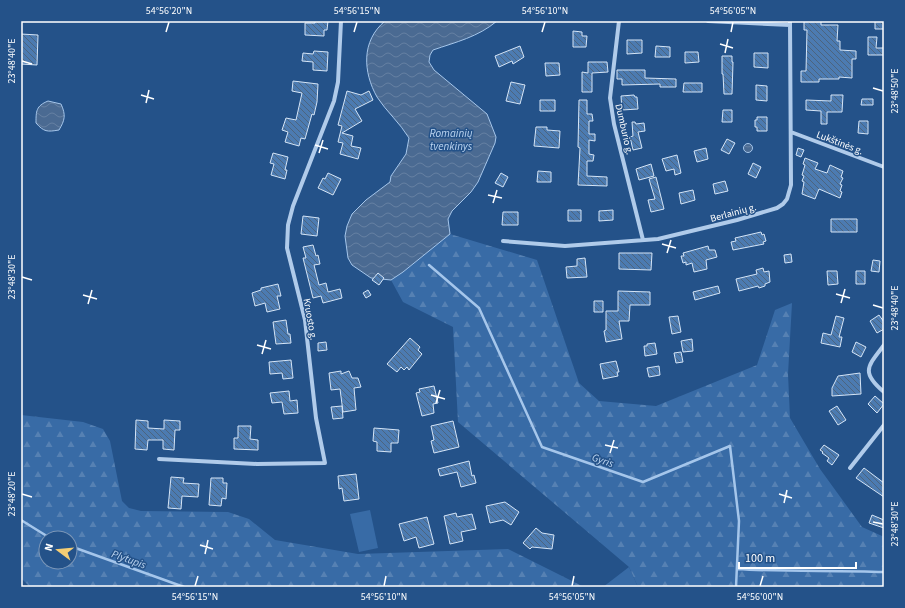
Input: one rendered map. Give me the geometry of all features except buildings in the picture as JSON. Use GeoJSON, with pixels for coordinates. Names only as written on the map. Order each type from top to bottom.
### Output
{"type":"FeatureCollection","features":[{"type":"Feature","properties":{"kind":"street","name":"Kruosto g."},"geometry":{"type":"LineString","coordinates":[[159,459],[257,464],[325,463],[316,418],[304,320],[287,248],[288,225],[294,206],[334,101],[338,82],[341,21]]}},
{"type":"Feature","properties":{"kind":"street","name":"Dumburio g."},"geometry":{"type":"LineString","coordinates":[[619,21],[610,98],[614,124],[643,240]]}},
{"type":"Feature","properties":{"kind":"street"},"geometry":{"type":"LineString","coordinates":[[708,21],[790,23]]}},
{"type":"Feature","properties":{"kind":"street","name":"Berlainių g."},"geometry":{"type":"LineString","coordinates":[[503,241],[565,246],[658,239],[737,220],[777,208],[783,204],[790,192],[791,185],[790,23]]}},
{"type":"Feature","properties":{"kind":"street","name":"Lukštinės g."},"geometry":{"type":"LineString","coordinates":[[791,132],[884,167]]}},
{"type":"Feature","properties":{"kind":"street"},"geometry":{"type":"LineString","coordinates":[[884,345],[868,368],[868,373],[877,386],[884,392]]}},
{"type":"Feature","properties":{"kind":"street"},"geometry":{"type":"LineString","coordinates":[[850,468],[884,425]]}},
{"type":"Feature","properties":{"kind":"green space"},"geometry":{"type":"Polygon","coordinates":[[[450,234],[537,260],[579,383],[599,401],[656,406],[757,365],[775,310],[792,303],[788,374],[790,418],[820,469],[862,527],[882,536],[884,535],[884,587],[638,587],[629,567],[458,422],[453,327],[403,302],[391,280],[450,234]]]}},
{"type":"Feature","properties":{"kind":"green space"},"geometry":{"type":"Polygon","coordinates":[[[21,415],[83,422],[103,429],[110,441],[122,501],[129,508],[141,511],[228,512],[249,519],[275,540],[358,554],[508,549],[584,587],[30,587],[21,578],[21,415]]]}},
{"type":"Feature","properties":{"kind":"green space"},"geometry":{"type":"Polygon","coordinates":[[[370,510],[378,548],[359,552],[350,514],[370,510]]]}},
{"type":"Feature","properties":{"kind":"green space"},"geometry":{"type":"Polygon","coordinates":[[[629,567],[638,587],[603,587],[629,567]]]}},
{"type":"Feature","properties":{"kind":"water","name":"Romainių tvenkinys"},"geometry":{"type":"Polygon","coordinates":[[[385,21],[497,21],[490,27],[474,35],[433,50],[430,55],[429,62],[434,70],[487,114],[496,137],[495,143],[478,182],[471,192],[452,211],[448,219],[450,234],[391,280],[371,278],[352,265],[348,258],[345,236],[352,214],[366,200],[390,182],[391,176],[406,154],[409,138],[377,97],[369,77],[367,67],[368,47],[377,29],[385,21]]]}},
{"type":"Feature","properties":{"kind":"water"},"geometry":{"type":"Polygon","coordinates":[[[48,101],[61,104],[63,108],[63,123],[59,130],[46,131],[36,123],[36,115],[39,107],[48,101]]]}},
{"type":"Feature","properties":{"kind":"water"},"geometry":{"type":"Polygon","coordinates":[[[746,144],[750,144],[752,148],[750,152],[746,152],[744,150],[744,146],[746,144]]]}},
{"type":"Feature","properties":{"kind":"waterway","name":"Gyris"},"geometry":{"type":"LineString","coordinates":[[429,265],[479,308],[542,447],[643,482],[730,446],[739,521],[736,587]]}},
{"type":"Feature","properties":{"kind":"waterway","name":"Plytupis"},"geometry":{"type":"LineString","coordinates":[[21,520],[38,531]]}},
{"type":"Feature","properties":{"kind":"waterway","name":"Plytupis"},"geometry":{"type":"LineString","coordinates":[[78,549],[184,587]]}},
{"type":"Feature","properties":{"kind":"waterway"},"geometry":{"type":"LineString","coordinates":[[737,569],[884,572]]}}]}
